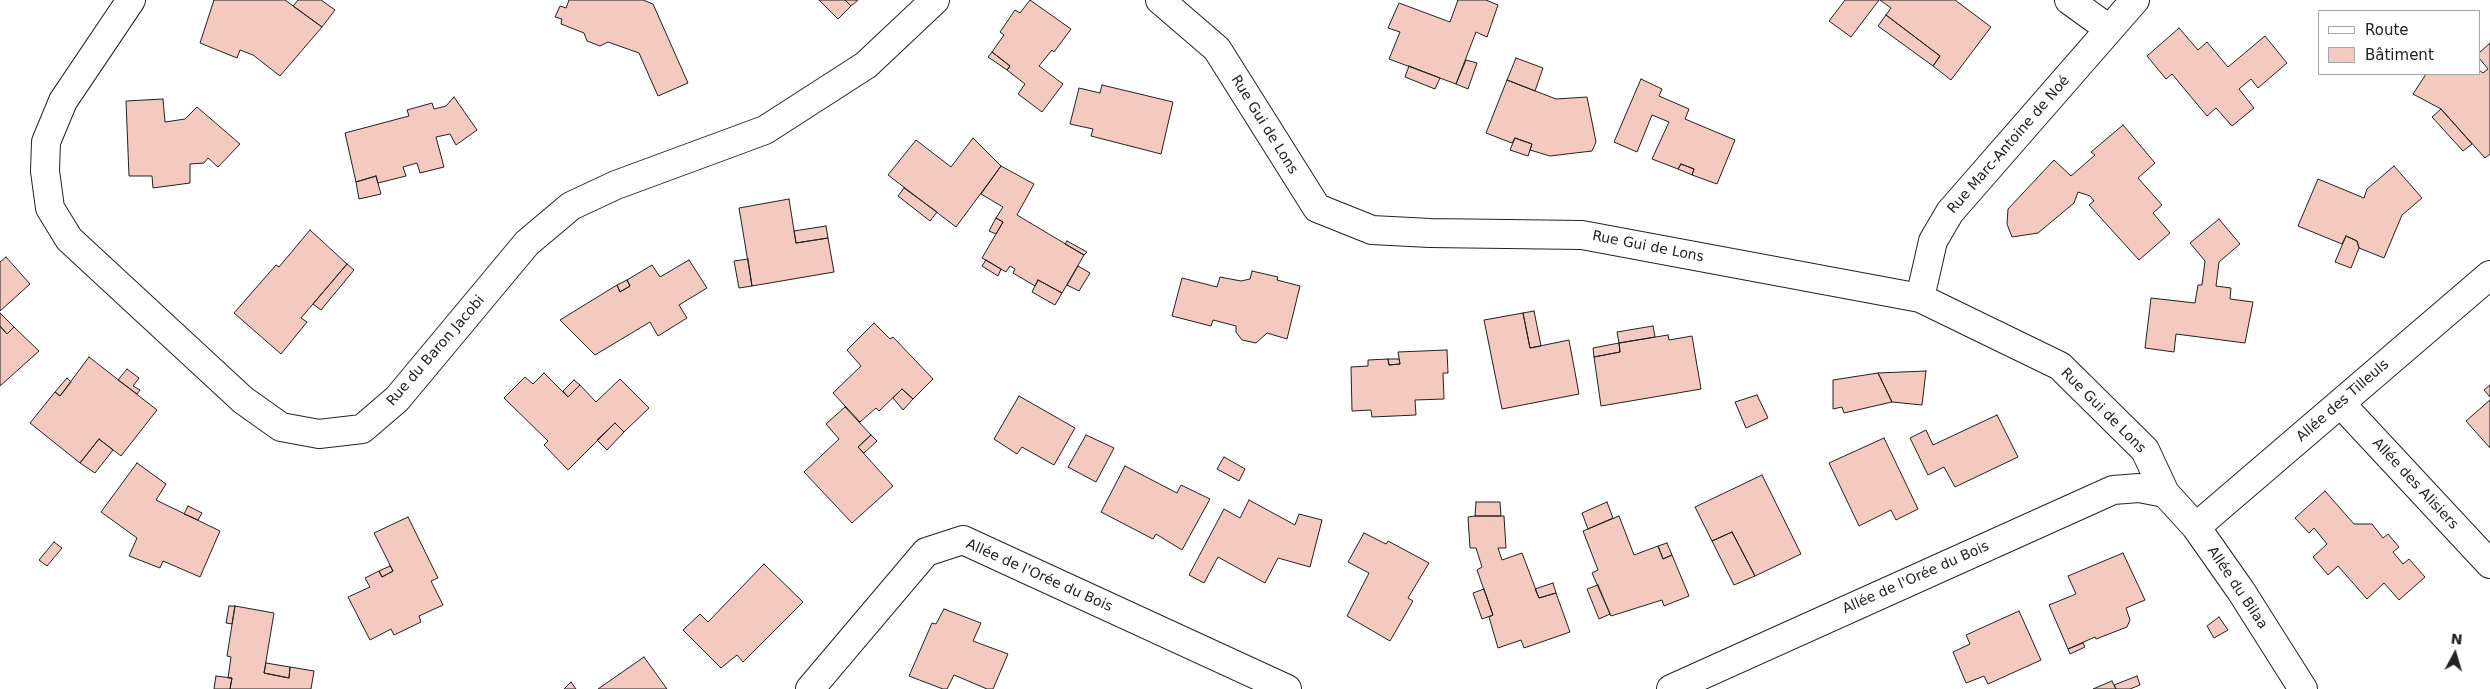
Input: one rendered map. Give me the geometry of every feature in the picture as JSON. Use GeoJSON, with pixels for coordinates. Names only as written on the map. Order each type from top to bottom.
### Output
{"type":"FeatureCollection","features":[{"type":"Feature","properties":{"kind":"street","name":"Rue du Baron Jacobi"},"geometry":{"type":"LineString","coordinates":[[131,0],[63,101],[46,142],[45,171],[50,208],[69,239],[243,400],[282,427],[319,434],[362,429],[398,399],[527,243],[571,206],[616,185],[765,130],[866,65],[936,0]]}},
{"type":"Feature","properties":{"kind":"street","name":"Rue Gui de Lons"},"geometry":{"type":"LineString","coordinates":[[1160,0],[1217,49],[1316,208],[1372,230],[1430,233],[1582,235],[1920,298],[2060,366],[2146,450],[2165,493]]}},
{"type":"Feature","properties":{"kind":"street"},"geometry":{"type":"LineString","coordinates":[[2069,0],[2109,30]]}},
{"type":"Feature","properties":{"kind":"street","name":"Rue Marc-Antoine de Noé"},"geometry":{"type":"LineString","coordinates":[[1920,298],[1933,241],[1950,212],[2135,0]]}},
{"type":"Feature","properties":{"kind":"street","name":"Allée des Tilleuls"},"geometry":{"type":"LineString","coordinates":[[2196,527],[2490,275]]}},
{"type":"Feature","properties":{"kind":"street","name":"Allée des Alisiers"},"geometry":{"type":"LineString","coordinates":[[2341,404],[2490,564]]}},
{"type":"Feature","properties":{"kind":"street","name":"Allée de l'Orée du Bois"},"geometry":{"type":"LineString","coordinates":[[1671,689],[2112,490],[2139,488],[2165,493]]}},
{"type":"Feature","properties":{"kind":"street","name":"Allée du Bilaa"},"geometry":{"type":"LineString","coordinates":[[2165,493],[2196,527],[2241,591],[2303,689]]}},
{"type":"Feature","properties":{"kind":"street","name":"Allée de l'Orée du Bois"},"geometry":{"type":"LineString","coordinates":[[810,689],[926,552],[964,540],[1287,689]]}},
{"type":"Feature","properties":{"kind":"building"},"geometry":{"type":"Polygon","coordinates":[[[214,0],[285,0],[322,27],[280,76],[253,55],[240,50],[237,58],[200,43],[214,0]]]}},
{"type":"Feature","properties":{"kind":"building"},"geometry":{"type":"Polygon","coordinates":[[[298,0],[321,0],[335,10],[322,27],[293,6],[298,0]]]}},
{"type":"Feature","properties":{"kind":"building"},"geometry":{"type":"Polygon","coordinates":[[[569,0],[643,0],[653,4],[688,83],[658,96],[639,53],[608,42],[600,46],[587,41],[584,33],[561,24],[562,19],[555,17],[560,6],[566,8],[569,0]]]}},
{"type":"Feature","properties":{"kind":"building"},"geometry":{"type":"Polygon","coordinates":[[[819,0],[845,0],[851,6],[838,19],[819,0]]]}},
{"type":"Feature","properties":{"kind":"building"},"geometry":{"type":"Polygon","coordinates":[[[845,0],[858,0],[851,6],[845,0]]]}},
{"type":"Feature","properties":{"kind":"building"},"geometry":{"type":"Polygon","coordinates":[[[1030,0],[1071,29],[1054,52],[1052,50],[1039,66],[1063,84],[1042,112],[1018,94],[1025,84],[1007,70],[1010,66],[992,52],[1004,35],[1000,32],[1015,10],[1020,13],[1030,0]]]}},
{"type":"Feature","properties":{"kind":"building"},"geometry":{"type":"Polygon","coordinates":[[[1458,0],[1486,0],[1498,5],[1487,37],[1476,32],[1456,84],[1389,59],[1400,32],[1388,28],[1399,3],[1450,22],[1458,0]]]}},
{"type":"Feature","properties":{"kind":"building"},"geometry":{"type":"Polygon","coordinates":[[[1845,0],[1879,0],[1851,37],[1829,21],[1845,0]]]}},
{"type":"Feature","properties":{"kind":"building"},"geometry":{"type":"Polygon","coordinates":[[[1880,0],[1955,0],[1991,27],[1951,80],[1933,66],[1940,56],[1886,15],[1891,8],[1880,0]]]}},
{"type":"Feature","properties":{"kind":"building"},"geometry":{"type":"Polygon","coordinates":[[[1886,15],[1940,56],[1933,66],[1878,26],[1886,15]]]}},
{"type":"Feature","properties":{"kind":"building"},"geometry":{"type":"Polygon","coordinates":[[[2179,28],[2198,50],[2207,42],[2228,67],[2265,36],[2287,63],[2258,88],[2251,79],[2239,89],[2254,108],[2232,126],[2216,108],[2207,116],[2172,74],[2166,79],[2147,56],[2179,28]]]}},
{"type":"Feature","properties":{"kind":"building"},"geometry":{"type":"Polygon","coordinates":[[[2490,43],[2490,154],[2485,158],[2441,109],[2413,94],[2425,75],[2480,75],[2480,71],[2483,73],[2488,69],[2480,59],[2480,52],[2490,43]]]}},
{"type":"Feature","properties":{"kind":"building"},"geometry":{"type":"Polygon","coordinates":[[[992,52],[1010,66],[1007,70],[988,57],[992,52]]]}},
{"type":"Feature","properties":{"kind":"building"},"geometry":{"type":"Polygon","coordinates":[[[1516,58],[1543,68],[1535,91],[1507,80],[1516,58]]]}},
{"type":"Feature","properties":{"kind":"building"},"geometry":{"type":"Polygon","coordinates":[[[1466,60],[1477,63],[1468,89],[1456,84],[1466,60]]]}},
{"type":"Feature","properties":{"kind":"building"},"geometry":{"type":"Polygon","coordinates":[[[1409,66],[1440,78],[1435,89],[1405,77],[1409,66]]]}},
{"type":"Feature","properties":{"kind":"building"},"geometry":{"type":"Polygon","coordinates":[[[1641,79],[1662,89],[1659,96],[1689,109],[1685,119],[1735,140],[1717,184],[1692,175],[1694,169],[1681,164],[1678,169],[1652,159],[1669,122],[1652,115],[1637,152],[1614,142],[1641,79]]]}},
{"type":"Feature","properties":{"kind":"building"},"geometry":{"type":"Polygon","coordinates":[[[1507,80],[1556,99],[1587,97],[1596,142],[1592,151],[1550,156],[1530,150],[1532,144],[1515,138],[1512,143],[1486,133],[1507,80]]]}},
{"type":"Feature","properties":{"kind":"building"},"geometry":{"type":"Polygon","coordinates":[[[1102,85],[1173,102],[1161,154],[1091,136],[1093,129],[1070,124],[1079,88],[1100,93],[1102,85]]]}},
{"type":"Feature","properties":{"kind":"building"},"geometry":{"type":"Polygon","coordinates":[[[454,97],[477,130],[456,145],[450,134],[436,137],[444,167],[420,173],[417,163],[403,167],[406,176],[378,183],[376,176],[356,182],[345,133],[409,116],[407,110],[432,103],[434,109],[446,106],[454,97]]]}},
{"type":"Feature","properties":{"kind":"building"},"geometry":{"type":"Polygon","coordinates":[[[163,99],[165,122],[185,119],[197,107],[240,144],[218,167],[208,158],[204,163],[190,164],[190,183],[153,188],[152,176],[129,176],[126,101],[163,99]]]}},
{"type":"Feature","properties":{"kind":"building"},"geometry":{"type":"Polygon","coordinates":[[[2441,109],[2472,144],[2463,151],[2432,117],[2441,109]]]}},
{"type":"Feature","properties":{"kind":"building"},"geometry":{"type":"Polygon","coordinates":[[[2123,125],[2155,163],[2138,178],[2162,205],[2153,213],[2170,233],[2139,260],[2089,205],[2094,201],[2090,196],[2078,192],[2074,203],[2038,233],[2012,237],[2007,224],[2008,209],[2054,160],[2071,176],[2095,155],[2091,152],[2123,125]]]}},
{"type":"Feature","properties":{"kind":"building"},"geometry":{"type":"Polygon","coordinates":[[[973,138],[1001,166],[956,227],[888,175],[916,140],[951,167],[973,138]]]}},
{"type":"Feature","properties":{"kind":"building"},"geometry":{"type":"Polygon","coordinates":[[[1515,138],[1532,144],[1528,156],[1510,150],[1515,138]]]}},
{"type":"Feature","properties":{"kind":"building"},"geometry":{"type":"Polygon","coordinates":[[[1681,164],[1694,169],[1692,175],[1678,169],[1681,164]]]}},
{"type":"Feature","properties":{"kind":"building"},"geometry":{"type":"Polygon","coordinates":[[[1001,166],[1034,184],[1017,215],[1084,255],[1062,293],[1038,280],[1035,286],[1013,273],[1015,269],[1010,266],[1006,272],[982,258],[1003,222],[996,218],[1003,207],[981,194],[1001,166]]]}},
{"type":"Feature","properties":{"kind":"building"},"geometry":{"type":"Polygon","coordinates":[[[2394,166],[2422,198],[2402,215],[2384,258],[2359,248],[2357,241],[2346,236],[2342,244],[2298,226],[2318,179],[2364,198],[2367,189],[2394,166]]]}},
{"type":"Feature","properties":{"kind":"building"},"geometry":{"type":"Polygon","coordinates":[[[376,176],[381,194],[359,199],[356,182],[376,176]]]}},
{"type":"Feature","properties":{"kind":"building"},"geometry":{"type":"Polygon","coordinates":[[[904,188],[937,212],[930,221],[898,196],[904,188]]]}},
{"type":"Feature","properties":{"kind":"building"},"geometry":{"type":"Polygon","coordinates":[[[789,199],[796,243],[828,238],[834,272],[752,286],[739,208],[789,199]]]}},
{"type":"Feature","properties":{"kind":"building"},"geometry":{"type":"Polygon","coordinates":[[[996,218],[1003,222],[996,234],[989,231],[996,218]]]}},
{"type":"Feature","properties":{"kind":"building"},"geometry":{"type":"Polygon","coordinates":[[[2219,219],[2240,244],[2219,262],[2216,286],[2231,288],[2230,299],[2253,302],[2245,343],[2176,334],[2174,352],[2145,348],[2151,298],[2195,303],[2198,285],[2202,285],[2205,261],[2190,243],[2219,219]]]}},
{"type":"Feature","properties":{"kind":"building"},"geometry":{"type":"Polygon","coordinates":[[[826,226],[828,238],[796,243],[794,231],[826,226]]]}},
{"type":"Feature","properties":{"kind":"building"},"geometry":{"type":"Polygon","coordinates":[[[310,230],[347,264],[301,318],[307,322],[281,354],[234,313],[276,265],[279,267],[310,230]]]}},
{"type":"Feature","properties":{"kind":"building"},"geometry":{"type":"Polygon","coordinates":[[[2346,236],[2357,241],[2359,248],[2351,268],[2335,262],[2346,236]]]}},
{"type":"Feature","properties":{"kind":"building"},"geometry":{"type":"Polygon","coordinates":[[[1067,241],[1087,252],[1084,255],[1065,244],[1067,241]]]}},
{"type":"Feature","properties":{"kind":"building"},"geometry":{"type":"Polygon","coordinates":[[[6,257],[30,284],[0,311],[0,262],[6,257]]]}},
{"type":"Feature","properties":{"kind":"building"},"geometry":{"type":"Polygon","coordinates":[[[748,259],[752,286],[739,288],[734,261],[748,259]]]}},
{"type":"Feature","properties":{"kind":"building"},"geometry":{"type":"Polygon","coordinates":[[[689,260],[707,288],[679,305],[687,318],[658,336],[650,322],[595,355],[560,320],[617,285],[620,292],[630,286],[627,280],[652,265],[660,277],[689,260]]]}},
{"type":"Feature","properties":{"kind":"building"},"geometry":{"type":"Polygon","coordinates":[[[986,260],[1001,269],[998,276],[982,266],[986,260]]]}},
{"type":"Feature","properties":{"kind":"building"},"geometry":{"type":"Polygon","coordinates":[[[347,264],[354,270],[321,310],[313,304],[347,264]]]}},
{"type":"Feature","properties":{"kind":"building"},"geometry":{"type":"Polygon","coordinates":[[[1078,266],[1090,273],[1079,291],[1067,285],[1078,266]]]}},
{"type":"Feature","properties":{"kind":"building"},"geometry":{"type":"Polygon","coordinates":[[[1252,271],[1278,277],[1277,280],[1300,286],[1287,339],[1267,333],[1256,343],[1242,340],[1236,332],[1236,326],[1213,320],[1211,326],[1172,316],[1182,278],[1217,287],[1220,277],[1241,281],[1250,279],[1252,271]]]}},
{"type":"Feature","properties":{"kind":"building"},"geometry":{"type":"Polygon","coordinates":[[[627,280],[630,286],[620,292],[617,285],[627,280]]]}},
{"type":"Feature","properties":{"kind":"building"},"geometry":{"type":"Polygon","coordinates":[[[1038,280],[1062,293],[1055,305],[1032,292],[1038,280]]]}},
{"type":"Feature","properties":{"kind":"building"},"geometry":{"type":"Polygon","coordinates":[[[1534,311],[1541,346],[1530,348],[1523,313],[1534,311]]]}},
{"type":"Feature","properties":{"kind":"building"},"geometry":{"type":"Polygon","coordinates":[[[0,313],[14,327],[7,334],[0,326],[0,313]]]}},
{"type":"Feature","properties":{"kind":"building"},"geometry":{"type":"Polygon","coordinates":[[[1523,313],[1530,348],[1569,340],[1579,394],[1502,409],[1484,320],[1523,313]]]}},
{"type":"Feature","properties":{"kind":"building"},"geometry":{"type":"Polygon","coordinates":[[[874,323],[890,339],[893,337],[933,379],[913,399],[902,389],[879,411],[876,408],[860,422],[833,393],[861,366],[847,350],[874,323]]]}},
{"type":"Feature","properties":{"kind":"building"},"geometry":{"type":"Polygon","coordinates":[[[0,326],[7,334],[14,327],[39,351],[0,386],[0,326]]]}},
{"type":"Feature","properties":{"kind":"building"},"geometry":{"type":"Polygon","coordinates":[[[1653,326],[1655,337],[1619,343],[1617,332],[1653,326]]]}},
{"type":"Feature","properties":{"kind":"building"},"geometry":{"type":"Polygon","coordinates":[[[1668,335],[1669,340],[1692,336],[1701,389],[1601,406],[1594,357],[1620,352],[1619,343],[1668,335]]]}},
{"type":"Feature","properties":{"kind":"building"},"geometry":{"type":"Polygon","coordinates":[[[1619,343],[1620,352],[1594,357],[1593,348],[1619,343]]]}},
{"type":"Feature","properties":{"kind":"building"},"geometry":{"type":"Polygon","coordinates":[[[1447,350],[1448,373],[1443,373],[1444,399],[1415,400],[1416,415],[1372,417],[1371,410],[1352,411],[1351,367],[1368,366],[1368,360],[1388,359],[1389,365],[1400,364],[1398,352],[1447,350]]]}},
{"type":"Feature","properties":{"kind":"building"},"geometry":{"type":"Polygon","coordinates":[[[89,357],[157,410],[121,456],[99,439],[80,463],[30,423],[55,392],[60,396],[89,357]]]}},
{"type":"Feature","properties":{"kind":"building"},"geometry":{"type":"Polygon","coordinates":[[[1388,359],[1399,359],[1400,364],[1389,365],[1388,359]]]}},
{"type":"Feature","properties":{"kind":"building"},"geometry":{"type":"Polygon","coordinates":[[[127,369],[139,378],[133,386],[140,390],[137,394],[118,380],[127,369]]]}},
{"type":"Feature","properties":{"kind":"building"},"geometry":{"type":"Polygon","coordinates":[[[1926,371],[1922,405],[1892,402],[1878,373],[1926,371]]]}},
{"type":"Feature","properties":{"kind":"building"},"geometry":{"type":"Polygon","coordinates":[[[544,373],[568,397],[580,385],[596,402],[620,379],[649,408],[624,432],[615,423],[568,470],[544,445],[548,441],[504,398],[525,377],[533,384],[544,373]]]}},
{"type":"Feature","properties":{"kind":"building"},"geometry":{"type":"Polygon","coordinates":[[[1878,373],[1892,402],[1844,413],[1842,407],[1833,409],[1833,380],[1878,373]]]}},
{"type":"Feature","properties":{"kind":"building"},"geometry":{"type":"Polygon","coordinates":[[[67,378],[71,382],[60,396],[55,392],[67,378]]]}},
{"type":"Feature","properties":{"kind":"building"},"geometry":{"type":"Polygon","coordinates":[[[574,380],[580,385],[568,397],[563,391],[574,380]]]}},
{"type":"Feature","properties":{"kind":"building"},"geometry":{"type":"Polygon","coordinates":[[[2490,385],[2490,397],[2484,390],[2490,385]]]}},
{"type":"Feature","properties":{"kind":"building"},"geometry":{"type":"Polygon","coordinates":[[[902,389],[913,399],[903,410],[893,398],[902,389]]]}},
{"type":"Feature","properties":{"kind":"building"},"geometry":{"type":"Polygon","coordinates":[[[1757,395],[1768,418],[1746,428],[1735,402],[1757,395]]]}},
{"type":"Feature","properties":{"kind":"building"},"geometry":{"type":"Polygon","coordinates":[[[1019,396],[1075,428],[1054,465],[1022,447],[1017,454],[994,439],[1019,396]]]}},
{"type":"Feature","properties":{"kind":"building"},"geometry":{"type":"Polygon","coordinates":[[[2490,400],[2490,448],[2466,421],[2490,400]]]}},
{"type":"Feature","properties":{"kind":"building"},"geometry":{"type":"Polygon","coordinates":[[[845,407],[871,435],[858,447],[893,486],[852,523],[804,472],[839,439],[826,424],[845,407]]]}},
{"type":"Feature","properties":{"kind":"building"},"geometry":{"type":"Polygon","coordinates":[[[1997,415],[2018,457],[1955,487],[1944,467],[1928,475],[1910,438],[1926,430],[1933,445],[1997,415]]]}},
{"type":"Feature","properties":{"kind":"building"},"geometry":{"type":"Polygon","coordinates":[[[615,423],[624,432],[607,450],[597,440],[615,423]]]}},
{"type":"Feature","properties":{"kind":"building"},"geometry":{"type":"Polygon","coordinates":[[[871,435],[877,441],[864,453],[858,447],[871,435]]]}},
{"type":"Feature","properties":{"kind":"building"},"geometry":{"type":"Polygon","coordinates":[[[1086,435],[1114,448],[1096,482],[1068,467],[1086,435]]]}},
{"type":"Feature","properties":{"kind":"building"},"geometry":{"type":"Polygon","coordinates":[[[1884,438],[1918,509],[1896,520],[1891,510],[1859,526],[1829,463],[1884,438]]]}},
{"type":"Feature","properties":{"kind":"building"},"geometry":{"type":"Polygon","coordinates":[[[99,439],[113,450],[95,473],[80,463],[99,439]]]}},
{"type":"Feature","properties":{"kind":"building"},"geometry":{"type":"Polygon","coordinates":[[[1224,457],[1245,469],[1239,481],[1217,469],[1224,457]]]}},
{"type":"Feature","properties":{"kind":"building"},"geometry":{"type":"Polygon","coordinates":[[[137,463],[166,484],[156,500],[220,531],[200,577],[163,561],[160,568],[129,556],[137,538],[101,512],[137,463]]]}},
{"type":"Feature","properties":{"kind":"building"},"geometry":{"type":"Polygon","coordinates":[[[1125,466],[1177,493],[1181,485],[1210,499],[1182,550],[1156,534],[1153,539],[1101,512],[1125,466]]]}},
{"type":"Feature","properties":{"kind":"building"},"geometry":{"type":"Polygon","coordinates":[[[1762,475],[1801,554],[1755,576],[1732,532],[1712,541],[1695,507],[1762,475]]]}},
{"type":"Feature","properties":{"kind":"building"},"geometry":{"type":"Polygon","coordinates":[[[2325,491],[2354,524],[2372,524],[2383,538],[2388,534],[2399,547],[2393,552],[2403,564],[2409,559],[2425,577],[2399,600],[2384,583],[2367,599],[2338,566],[2328,575],[2313,557],[2327,544],[2314,528],[2309,533],[2295,518],[2325,491]]]}},
{"type":"Feature","properties":{"kind":"building"},"geometry":{"type":"Polygon","coordinates":[[[1249,500],[1295,525],[1299,514],[1322,520],[1310,567],[1278,558],[1265,583],[1218,557],[1204,583],[1189,575],[1224,509],[1240,518],[1249,500]]]}},
{"type":"Feature","properties":{"kind":"building"},"geometry":{"type":"Polygon","coordinates":[[[1476,502],[1500,502],[1501,516],[1475,516],[1476,502]]]}},
{"type":"Feature","properties":{"kind":"building"},"geometry":{"type":"Polygon","coordinates":[[[1607,502],[1613,518],[1588,529],[1582,513],[1607,502]]]}},
{"type":"Feature","properties":{"kind":"building"},"geometry":{"type":"Polygon","coordinates":[[[188,506],[202,513],[198,520],[184,514],[188,506]]]}},
{"type":"Feature","properties":{"kind":"building"},"geometry":{"type":"Polygon","coordinates":[[[1504,516],[1506,548],[1498,548],[1502,560],[1522,553],[1539,598],[1556,593],[1570,632],[1524,648],[1521,640],[1498,648],[1489,617],[1493,615],[1477,570],[1482,567],[1476,548],[1470,548],[1468,517],[1504,516]]]}},
{"type":"Feature","properties":{"kind":"building"},"geometry":{"type":"Polygon","coordinates":[[[1619,516],[1634,555],[1658,546],[1663,559],[1672,555],[1689,596],[1664,606],[1662,600],[1611,616],[1592,573],[1598,570],[1583,531],[1619,516]]]}},
{"type":"Feature","properties":{"kind":"building"},"geometry":{"type":"Polygon","coordinates":[[[408,517],[438,578],[431,581],[443,605],[419,616],[421,622],[394,635],[391,629],[370,640],[348,597],[370,587],[365,578],[379,571],[382,577],[393,571],[374,533],[408,517]]]}},
{"type":"Feature","properties":{"kind":"building"},"geometry":{"type":"Polygon","coordinates":[[[1732,532],[1755,576],[1734,585],[1712,541],[1732,532]]]}},
{"type":"Feature","properties":{"kind":"building"},"geometry":{"type":"Polygon","coordinates":[[[1364,533],[1386,544],[1388,541],[1429,563],[1408,598],[1413,601],[1390,641],[1347,616],[1369,573],[1348,562],[1364,533]]]}},
{"type":"Feature","properties":{"kind":"building"},"geometry":{"type":"Polygon","coordinates":[[[54,542],[62,548],[47,566],[39,560],[54,542]]]}},
{"type":"Feature","properties":{"kind":"building"},"geometry":{"type":"Polygon","coordinates":[[[1667,543],[1672,555],[1663,559],[1658,546],[1667,543]]]}},
{"type":"Feature","properties":{"kind":"building"},"geometry":{"type":"Polygon","coordinates":[[[2123,553],[2145,600],[2126,608],[2130,620],[2127,627],[2096,639],[2095,637],[2068,649],[2049,605],[2076,594],[2068,576],[2123,553]]]}},
{"type":"Feature","properties":{"kind":"building"},"geometry":{"type":"Polygon","coordinates":[[[764,564],[803,602],[743,662],[737,655],[721,668],[683,630],[700,614],[708,622],[764,564]]]}},
{"type":"Feature","properties":{"kind":"building"},"geometry":{"type":"Polygon","coordinates":[[[390,566],[393,571],[382,577],[379,571],[390,566]]]}},
{"type":"Feature","properties":{"kind":"building"},"geometry":{"type":"Polygon","coordinates":[[[1553,583],[1556,593],[1539,598],[1535,589],[1553,583]]]}},
{"type":"Feature","properties":{"kind":"building"},"geometry":{"type":"Polygon","coordinates":[[[1598,585],[1610,614],[1599,619],[1587,589],[1598,585]]]}},
{"type":"Feature","properties":{"kind":"building"},"geometry":{"type":"Polygon","coordinates":[[[1484,589],[1493,615],[1482,619],[1473,593],[1484,589]]]}},
{"type":"Feature","properties":{"kind":"building"},"geometry":{"type":"Polygon","coordinates":[[[229,606],[235,606],[232,624],[226,623],[229,606]]]}},
{"type":"Feature","properties":{"kind":"building"},"geometry":{"type":"Polygon","coordinates":[[[235,606],[274,613],[264,673],[289,678],[290,667],[314,671],[311,689],[230,689],[232,678],[228,678],[231,657],[227,656],[235,606]]]}},
{"type":"Feature","properties":{"kind":"building"},"geometry":{"type":"Polygon","coordinates":[[[944,609],[981,623],[973,641],[1008,654],[993,689],[987,689],[954,675],[947,689],[909,676],[932,623],[936,624],[944,609]]]}},
{"type":"Feature","properties":{"kind":"building"},"geometry":{"type":"Polygon","coordinates":[[[2019,611],[2041,660],[1988,684],[1984,676],[1966,683],[1953,652],[1970,644],[1966,635],[2019,611]]]}},
{"type":"Feature","properties":{"kind":"building"},"geometry":{"type":"Polygon","coordinates":[[[2219,617],[2228,630],[2214,638],[2207,626],[2219,617]]]}},
{"type":"Feature","properties":{"kind":"building"},"geometry":{"type":"Polygon","coordinates":[[[2083,643],[2085,647],[2070,654],[2068,649],[2083,643]]]}},
{"type":"Feature","properties":{"kind":"building"},"geometry":{"type":"Polygon","coordinates":[[[644,657],[667,689],[598,689],[644,657]]]}},
{"type":"Feature","properties":{"kind":"building"},"geometry":{"type":"Polygon","coordinates":[[[266,663],[290,667],[289,678],[264,673],[266,663]]]}},
{"type":"Feature","properties":{"kind":"building"},"geometry":{"type":"Polygon","coordinates":[[[216,676],[232,678],[230,689],[214,689],[216,676]]]}},
{"type":"Feature","properties":{"kind":"building"},"geometry":{"type":"Polygon","coordinates":[[[2137,676],[2140,685],[2130,689],[2116,689],[2114,685],[2137,676]]]}},
{"type":"Feature","properties":{"kind":"building"},"geometry":{"type":"Polygon","coordinates":[[[2112,681],[2116,689],[2093,689],[2112,681]]]}},
{"type":"Feature","properties":{"kind":"building"},"geometry":{"type":"Polygon","coordinates":[[[571,682],[576,689],[564,689],[571,682]]]}}]}
